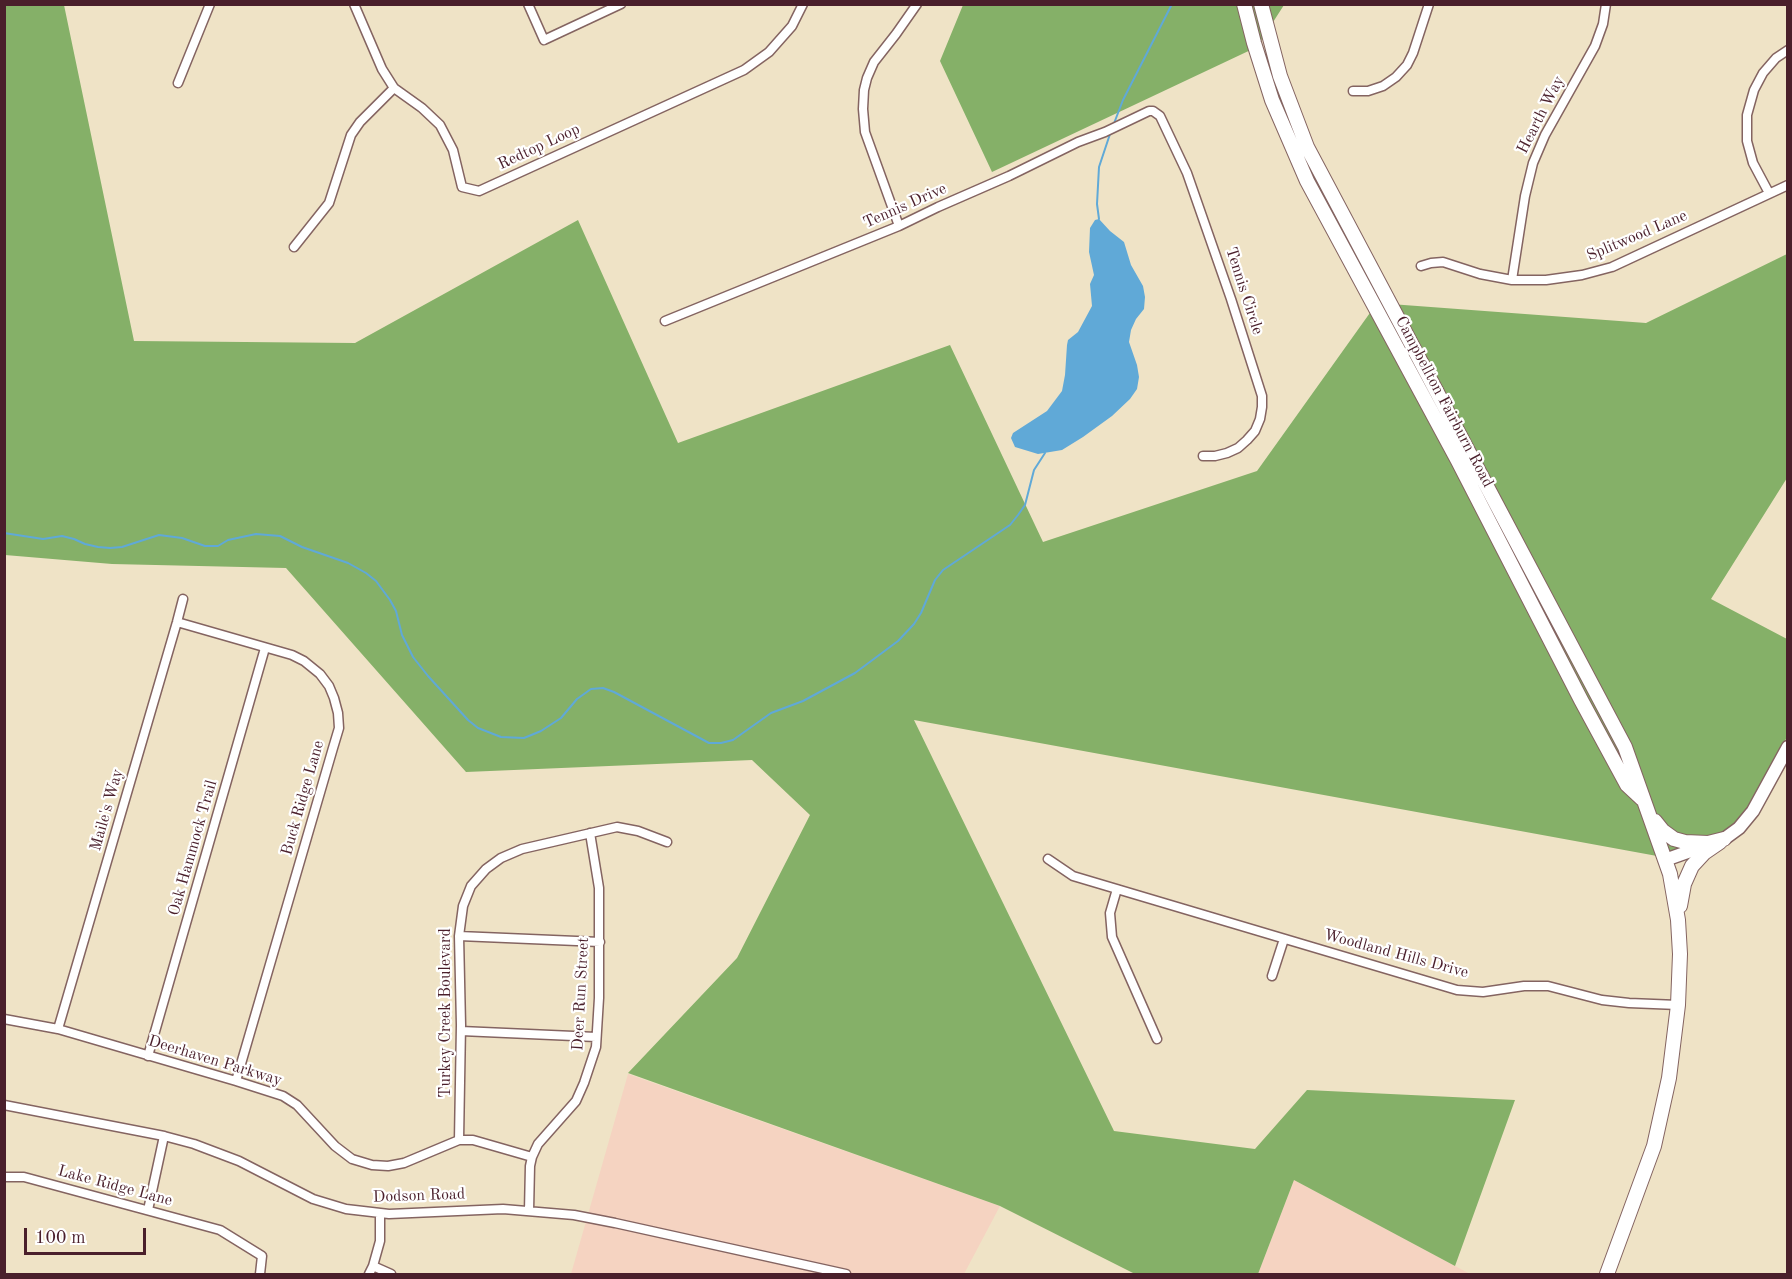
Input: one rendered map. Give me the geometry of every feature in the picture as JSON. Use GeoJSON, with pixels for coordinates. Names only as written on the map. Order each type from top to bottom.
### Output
{"type":"FeatureCollection","features":[{"type":"Feature","properties":{"kind":"main road","name":"Campbellton Fairburn Road"},"geometry":{"type":"LineString","coordinates":[[1244,4],[1272,99],[1307,181],[1458,461],[1591,719],[1627,785],[1643,801]]}},
{"type":"Feature","properties":{"kind":"main road","name":"Campbellton Fairburn Road"},"geometry":{"type":"LineString","coordinates":[[1261,4],[1280,76],[1307,147],[1625,747],[1643,801],[1656,831],[1673,889],[1680,954],[1678,1005],[1669,1078],[1654,1146],[1607,1275]]}},
{"type":"Feature","properties":{"kind":"main road"},"geometry":{"type":"LineString","coordinates":[[1678,920],[1687,874],[1696,860],[1739,828],[1754,811],[1788,747]]}},
{"type":"Feature","properties":{"kind":"main road"},"geometry":{"type":"LineString","coordinates":[[1643,801],[1654,820],[1674,839],[1696,843],[1724,839]]}},
{"type":"Feature","properties":{"kind":"main road"},"geometry":{"type":"LineString","coordinates":[[1665,861],[1724,839]]}},
{"type":"Feature","properties":{"kind":"street"},"geometry":{"type":"LineString","coordinates":[[178,83],[210,4]]}},
{"type":"Feature","properties":{"kind":"street","name":"Redtop Loop"},"geometry":{"type":"LineString","coordinates":[[354,4],[382,69],[394,88],[422,108],[440,125],[453,150],[462,187],[479,191],[744,70],[769,52],[792,26],[803,4]]}},
{"type":"Feature","properties":{"kind":"street"},"geometry":{"type":"LineString","coordinates":[[528,4],[544,40],[621,4]]}},
{"type":"Feature","properties":{"kind":"street"},"geometry":{"type":"LineString","coordinates":[[898,226],[865,132],[862,109],[867,78],[874,62],[916,4]]}},
{"type":"Feature","properties":{"kind":"street"},"geometry":{"type":"LineString","coordinates":[[1353,91],[1368,91],[1396,78],[1413,53],[1429,4]]}},
{"type":"Feature","properties":{"kind":"street","name":"Hearth Way"},"geometry":{"type":"LineString","coordinates":[[1512,280],[1525,196],[1533,163],[1545,135],[1595,46],[1606,4]]}},
{"type":"Feature","properties":{"kind":"street"},"geometry":{"type":"LineString","coordinates":[[1769,194],[1754,163],[1747,141],[1747,115],[1754,90],[1763,73],[1776,58],[1788,50]]}},
{"type":"Feature","properties":{"kind":"street"},"geometry":{"type":"LineString","coordinates":[[294,247],[329,203],[351,135],[360,122],[394,88]]}},
{"type":"Feature","properties":{"kind":"street","name":"Tennis Drive"},"geometry":{"type":"LineString","coordinates":[[665,321],[898,226],[1078,142],[1153,111]]}},
{"type":"Feature","properties":{"kind":"street","name":"Tennis Circle"},"geometry":{"type":"LineString","coordinates":[[1153,111],[1160,116],[1187,172],[1262,396],[1260,419],[1255,431],[1247,440],[1238,448],[1227,453],[1203,456]]}},
{"type":"Feature","properties":{"kind":"street","name":"Splitwood Lane"},"geometry":{"type":"LineString","coordinates":[[1421,266],[1443,262],[1480,274],[1512,280],[1546,280],[1581,275],[1612,267],[1788,185]]}},
{"type":"Feature","properties":{"kind":"street","name":"Maile's Way"},"geometry":{"type":"LineString","coordinates":[[58,1029],[183,599]]}},
{"type":"Feature","properties":{"kind":"street","name":"Buck Ridge Lane"},"geometry":{"type":"LineString","coordinates":[[177,622],[292,655],[304,661],[320,674],[334,698],[338,713],[339,728],[236,1081]]}},
{"type":"Feature","properties":{"kind":"street","name":"Oak Hammock Trail"},"geometry":{"type":"LineString","coordinates":[[148,1056],[266,648]]}},
{"type":"Feature","properties":{"kind":"street","name":"Turkey Creek Boulevard"},"geometry":{"type":"LineString","coordinates":[[459,1140],[461,1031],[459,936],[463,906],[471,886],[501,858],[522,849],[616,827],[638,831],[667,842]]}},
{"type":"Feature","properties":{"kind":"street","name":"Deer Run Street"},"geometry":{"type":"LineString","coordinates":[[529,1211],[532,1157],[538,1144],[576,1101],[596,1047],[600,942],[599,888],[590,833]]}},
{"type":"Feature","properties":{"kind":"street","name":"Woodland Hills Drive"},"geometry":{"type":"LineString","coordinates":[[1048,859],[1073,876],[1457,990],[1483,992],[1524,986],[1548,986],[1602,1000],[1678,1005]]}},
{"type":"Feature","properties":{"kind":"street"},"geometry":{"type":"LineString","coordinates":[[1117,889],[1110,913],[1112,936],[1156,1038]]}},
{"type":"Feature","properties":{"kind":"street"},"geometry":{"type":"LineString","coordinates":[[459,936],[600,942]]}},
{"type":"Feature","properties":{"kind":"street"},"geometry":{"type":"LineString","coordinates":[[1272,976],[1284,939]]}},
{"type":"Feature","properties":{"kind":"street","name":"Deerhaven Parkway"},"geometry":{"type":"LineString","coordinates":[[4,1019],[58,1029],[283,1096],[297,1105],[335,1146],[352,1159],[372,1165],[388,1166],[404,1163],[459,1140]]}},
{"type":"Feature","properties":{"kind":"street"},"geometry":{"type":"LineString","coordinates":[[461,1031],[596,1037]]}},
{"type":"Feature","properties":{"kind":"street","name":"Dodson Road"},"geometry":{"type":"LineString","coordinates":[[4,1105],[164,1136],[194,1144],[239,1161],[313,1198],[346,1209],[380,1213],[464,1210],[529,1211],[574,1215],[846,1275]]}},
{"type":"Feature","properties":{"kind":"street"},"geometry":{"type":"LineString","coordinates":[[148,1210],[164,1136]]}},
{"type":"Feature","properties":{"kind":"street"},"geometry":{"type":"LineString","coordinates":[[459,1140],[473,1140],[532,1157]]}},
{"type":"Feature","properties":{"kind":"street","name":"Lake Ridge Lane"},"geometry":{"type":"LineString","coordinates":[[4,1177],[24,1177],[220,1230],[262,1256],[260,1275]]}},
{"type":"Feature","properties":{"kind":"street"},"geometry":{"type":"LineString","coordinates":[[380,1213],[380,1241],[371,1270],[391,1275]]}},
{"type":"Feature","properties":{"kind":"shaded area"},"geometry":{"type":"Polygon","coordinates":[[[628,1074],[1000,1206],[964,1274],[571,1274],[628,1074]]]}},
{"type":"Feature","properties":{"kind":"shaded area"},"geometry":{"type":"Polygon","coordinates":[[[1294,1180],[1455,1266],[1470,1274],[1258,1274],[1294,1180]]]}},
{"type":"Feature","properties":{"kind":"green space"},"geometry":{"type":"Polygon","coordinates":[[[4,5],[64,5],[134,341],[355,343],[578,220],[678,443],[950,345],[1043,542],[1257,471],[1377,303],[1646,323],[1787,254],[1787,478],[1711,599],[1787,639],[1787,737],[1744,816],[1715,840],[1657,856],[914,720],[1114,1131],[1255,1149],[1307,1090],[1515,1100],[1455,1266],[1294,1180],[1258,1274],[1135,1274],[1000,1206],[628,1073],[737,958],[810,815],[752,760],[466,772],[286,568],[112,564],[5,555],[4,5]]]}},
{"type":"Feature","properties":{"kind":"green space"},"geometry":{"type":"Polygon","coordinates":[[[963,5],[1284,5],[1257,47],[992,172],[940,61],[963,5]]]}},
{"type":"Feature","properties":{"kind":"water"},"geometry":{"type":"Polygon","coordinates":[[[1099,219],[1124,242],[1131,265],[1143,286],[1144,309],[1131,330],[1129,342],[1137,365],[1139,377],[1137,389],[1112,416],[1062,450],[1038,454],[1015,447],[1011,438],[1013,433],[1047,411],[1062,391],[1068,340],[1078,332],[1092,306],[1090,284],[1094,275],[1089,252],[1090,228],[1095,220],[1099,219]]]}},
{"type":"Feature","properties":{"kind":"waterway"},"geometry":{"type":"LineString","coordinates":[[1113,126],[1123,100],[1172,4]]}},
{"type":"Feature","properties":{"kind":"waterway"},"geometry":{"type":"LineString","coordinates":[[1099,219],[1097,204],[1099,167],[1111,131]]}},
{"type":"Feature","properties":{"kind":"waterway"},"geometry":{"type":"LineString","coordinates":[[4,533],[43,539],[62,536],[85,544],[110,548],[122,547],[159,535],[182,538],[205,546],[218,546],[228,540],[256,534],[280,536],[302,547],[348,563],[376,581],[396,611],[402,635],[413,657],[468,720],[478,728],[501,737],[524,738],[541,731],[561,718],[577,699],[591,689],[603,688],[709,743],[721,743],[733,740],[771,713],[803,701],[855,673],[898,641],[921,613],[935,580],[943,570],[1010,525],[1018,515],[1025,505],[1034,470],[1045,453]]}}]}
